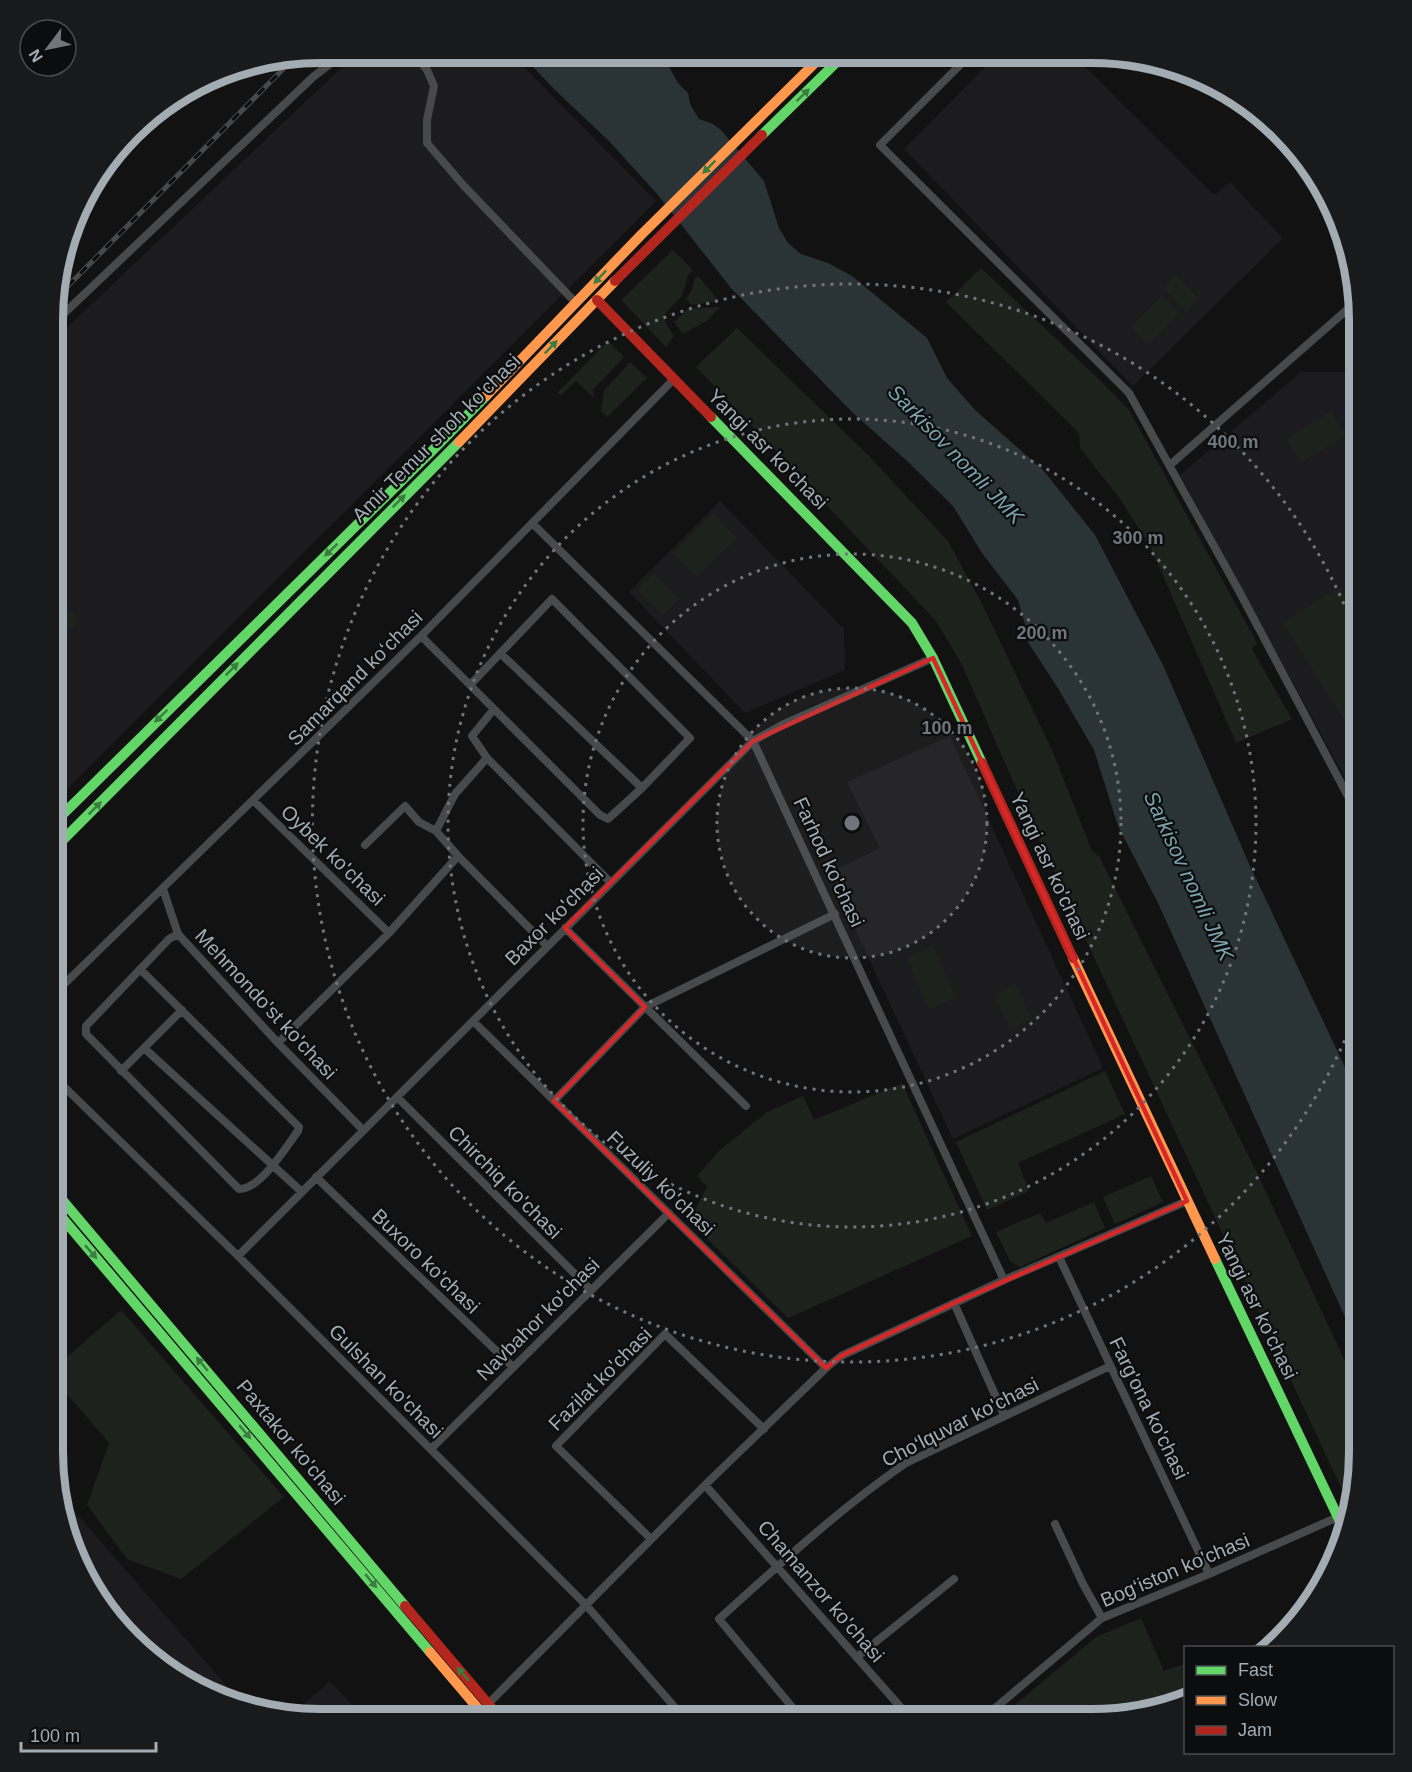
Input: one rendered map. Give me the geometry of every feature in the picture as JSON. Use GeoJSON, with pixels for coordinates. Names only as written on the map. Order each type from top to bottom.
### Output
{"type":"FeatureCollection","features":[{"type":"Feature","properties":{"kind":"main road","name":"Amir Temur shoh ko'chasi"},"geometry":{"type":"LineString","coordinates":[[63,814],[431,452],[640,235],[815,63]]}},
{"type":"Feature","properties":{"kind":"main road","name":"Amir Temur shoh ko'chasi"},"geometry":{"type":"LineString","coordinates":[[63,840],[440,461],[651,244],[836,63]]}},
{"type":"Feature","properties":{"kind":"main road","name":"Yangi asr ko'chasi"},"geometry":{"type":"LineString","coordinates":[[597,300],[912,623],[933,658],[1187,1201],[1339,1520]]}},
{"type":"Feature","properties":{"kind":"main road"},"geometry":{"type":"LineString","coordinates":[[105,771],[119,784]]}},
{"type":"Feature","properties":{"kind":"main road","name":"Paxtakor ko'chasi"},"geometry":{"type":"LineString","coordinates":[[63,1201],[483,1709]]}},
{"type":"Feature","properties":{"kind":"main road","name":"Paxtakor ko'chasi"},"geometry":{"type":"LineString","coordinates":[[63,1220],[483,1709]]}},
{"type":"Feature","properties":{"kind":"street"},"geometry":{"type":"LineString","coordinates":[[63,314],[330,63]]}},
{"type":"Feature","properties":{"kind":"street"},"geometry":{"type":"LineString","coordinates":[[422,63],[434,86],[427,120],[427,143],[464,186],[576,303]]}},
{"type":"Feature","properties":{"kind":"street"},"geometry":{"type":"LineString","coordinates":[[962,63],[880,145],[1129,393],[1349,798]]}},
{"type":"Feature","properties":{"kind":"street"},"geometry":{"type":"LineString","coordinates":[[1170,465],[1348,309]]}},
{"type":"Feature","properties":{"kind":"street","name":"Samarqand ko‘chasi"},"geometry":{"type":"LineString","coordinates":[[63,985],[421,636],[674,379]]}},
{"type":"Feature","properties":{"kind":"street","name":"Farhod ko'chasi"},"geometry":{"type":"LineString","coordinates":[[532,523],[753,741],[1004,1280]]}},
{"type":"Feature","properties":{"kind":"street"},"geometry":{"type":"LineString","coordinates":[[421,636],[470,685],[600,815],[608,819],[642,788],[690,738],[552,599],[470,685]]}},
{"type":"Feature","properties":{"kind":"street"},"geometry":{"type":"LineString","coordinates":[[500,653],[642,788]]}},
{"type":"Feature","properties":{"kind":"street","name":"Baxor ko'chasi"},"geometry":{"type":"LineString","coordinates":[[238,1256],[753,741],[782,725],[933,658]]}},
{"type":"Feature","properties":{"kind":"street"},"geometry":{"type":"LineString","coordinates":[[494,709],[471,736],[487,758],[610,883]]}},
{"type":"Feature","properties":{"kind":"street"},"geometry":{"type":"LineString","coordinates":[[436,831],[455,794],[487,758]]}},
{"type":"Feature","properties":{"kind":"street","name":"Oybek ko'chasi"},"geometry":{"type":"LineString","coordinates":[[254,801],[389,933]]}},
{"type":"Feature","properties":{"kind":"street"},"geometry":{"type":"LineString","coordinates":[[365,844],[405,806],[419,822],[436,831],[547,946]]}},
{"type":"Feature","properties":{"kind":"street"},"geometry":{"type":"LineString","coordinates":[[278,1043],[389,933],[458,856]]}},
{"type":"Feature","properties":{"kind":"street","name":"Mehmondo'st ko'chasi"},"geometry":{"type":"LineString","coordinates":[[163,889],[178,934],[278,1043],[363,1130]]}},
{"type":"Feature","properties":{"kind":"street"},"geometry":{"type":"LineString","coordinates":[[554,1101],[645,1007],[835,914]]}},
{"type":"Feature","properties":{"kind":"street"},"geometry":{"type":"LineString","coordinates":[[565,928],[746,1106]]}},
{"type":"Feature","properties":{"kind":"street"},"geometry":{"type":"LineString","coordinates":[[140,969],[298,1126],[298,1131],[274,1165],[248,1189],[239,1190],[84,1030],[86,1026],[140,969],[169,939],[178,934]]}},
{"type":"Feature","properties":{"kind":"street"},"geometry":{"type":"LineString","coordinates":[[122,1071],[182,1010]]}},
{"type":"Feature","properties":{"kind":"street","name":"Fuzuliy ko'chasi"},"geometry":{"type":"LineString","coordinates":[[473,1020],[826,1368]]}},
{"type":"Feature","properties":{"kind":"street"},"geometry":{"type":"LineString","coordinates":[[144,1048],[302,1192]]}},
{"type":"Feature","properties":{"kind":"street","name":"Gulshan ko'chasi"},"geometry":{"type":"LineString","coordinates":[[63,1086],[238,1256],[586,1605],[676,1709]]}},
{"type":"Feature","properties":{"kind":"street","name":"Chirchiq ko'chasi"},"geometry":{"type":"LineString","coordinates":[[397,1097],[591,1290]]}},
{"type":"Feature","properties":{"kind":"street","name":"Buxoro ko'chasi"},"geometry":{"type":"LineString","coordinates":[[316,1177],[513,1367]]}},
{"type":"Feature","properties":{"kind":"street"},"geometry":{"type":"LineString","coordinates":[[487,1709],[705,1485],[841,1356],[1004,1280],[1187,1201]]}},
{"type":"Feature","properties":{"kind":"street","name":"Navbahor ko'chasi"},"geometry":{"type":"LineString","coordinates":[[431,1449],[669,1213]]}},
{"type":"Feature","properties":{"kind":"street","name":"Farg'ona ko'chasi"},"geometry":{"type":"LineString","coordinates":[[1059,1257],[1209,1574]]}},
{"type":"Feature","properties":{"kind":"street"},"geometry":{"type":"LineString","coordinates":[[954,1303],[1004,1415]]}},
{"type":"Feature","properties":{"kind":"street","name":"Fazilat ko'chasi"},"geometry":{"type":"LineString","coordinates":[[651,1539],[556,1446],[665,1334],[764,1429]]}},
{"type":"Feature","properties":{"kind":"street","name":"Cho‘lquvar ko'chasi"},"geometry":{"type":"LineString","coordinates":[[794,1709],[719,1619],[777,1566],[906,1463],[1110,1366]]}},
{"type":"Feature","properties":{"kind":"street","name":"Chamanzor ko'chasi"},"geometry":{"type":"LineString","coordinates":[[705,1485],[902,1709]]}},
{"type":"Feature","properties":{"kind":"street","name":"Bog‘iston ko'chasi"},"geometry":{"type":"LineString","coordinates":[[994,1709],[1102,1618],[1338,1517]]}},
{"type":"Feature","properties":{"kind":"street"},"geometry":{"type":"LineString","coordinates":[[1054,1524],[1102,1618]]}},
{"type":"Feature","properties":{"kind":"street"},"geometry":{"type":"LineString","coordinates":[[857,1657],[954,1579]]}},
{"type":"Feature","properties":{"kind":"highlighted area"},"geometry":{"type":"Polygon","coordinates":[[[933,658],[1187,1201],[954,1303],[841,1356],[826,1368],[554,1101],[645,1007],[565,928],[753,741],[933,658]]]}},
{"type":"Feature","properties":{"kind":"shaded area"},"geometry":{"type":"Polygon","coordinates":[[[346,63],[520,63],[656,201],[63,793],[63,331],[346,63]]]}},
{"type":"Feature","properties":{"kind":"shaded area"},"geometry":{"type":"Polygon","coordinates":[[[989,63],[1081,63],[1214,195],[1230,182],[1283,238],[1133,386],[904,149],[989,63]]]}},
{"type":"Feature","properties":{"kind":"shaded area"},"geometry":{"type":"Polygon","coordinates":[[[673,250],[693,270],[688,275],[682,296],[665,314],[665,322],[674,336],[666,347],[621,300],[673,250]]]}},
{"type":"Feature","properties":{"kind":"shaded area"},"geometry":{"type":"Polygon","coordinates":[[[981,268],[1129,410],[1257,643],[1252,649],[1292,719],[1236,743],[1150,546],[1120,499],[1080,448],[1079,433],[946,302],[981,268]]]}},
{"type":"Feature","properties":{"kind":"shaded area"},"geometry":{"type":"Polygon","coordinates":[[[1176,275],[1199,299],[1186,312],[1163,288],[1176,275]]]}},
{"type":"Feature","properties":{"kind":"shaded area"},"geometry":{"type":"Polygon","coordinates":[[[698,276],[719,301],[691,305],[686,299],[698,276]]]}},
{"type":"Feature","properties":{"kind":"shaded area"},"geometry":{"type":"Polygon","coordinates":[[[1162,295],[1179,313],[1148,345],[1131,327],[1162,295]]]}},
{"type":"Feature","properties":{"kind":"shaded area"},"geometry":{"type":"Polygon","coordinates":[[[720,307],[707,321],[683,334],[674,322],[688,309],[720,307]]]}},
{"type":"Feature","properties":{"kind":"shaded area"},"geometry":{"type":"Polygon","coordinates":[[[737,328],[867,454],[948,541],[982,604],[1052,750],[1092,851],[1099,856],[1258,1175],[1349,1370],[1349,1452],[1345,1496],[1036,833],[961,663],[936,621],[696,367],[737,328]]]}},
{"type":"Feature","properties":{"kind":"shaded area"},"geometry":{"type":"Polygon","coordinates":[[[608,341],[624,357],[593,390],[594,398],[576,381],[561,395],[557,393],[608,341]]]}},
{"type":"Feature","properties":{"kind":"shaded area"},"geometry":{"type":"Polygon","coordinates":[[[630,362],[647,378],[607,417],[601,411],[604,391],[630,362]]]}},
{"type":"Feature","properties":{"kind":"shaded area"},"geometry":{"type":"Polygon","coordinates":[[[1301,372],[1349,372],[1349,786],[1180,475],[1301,372]]]}},
{"type":"Feature","properties":{"kind":"shaded area"},"geometry":{"type":"Polygon","coordinates":[[[1331,411],[1346,435],[1301,463],[1286,439],[1331,411]]]}},
{"type":"Feature","properties":{"kind":"shaded area"},"geometry":{"type":"Polygon","coordinates":[[[720,501],[844,629],[845,670],[745,713],[629,592],[720,501]]]}},
{"type":"Feature","properties":{"kind":"shaded area"},"geometry":{"type":"Polygon","coordinates":[[[713,513],[737,538],[697,577],[673,553],[713,513]]]}},
{"type":"Feature","properties":{"kind":"shaded area"},"geometry":{"type":"Polygon","coordinates":[[[654,574],[679,599],[663,615],[638,590],[654,574]]]}},
{"type":"Feature","properties":{"kind":"shaded area"},"geometry":{"type":"Polygon","coordinates":[[[1339,587],[1349,603],[1349,728],[1283,623],[1339,587]]]}},
{"type":"Feature","properties":{"kind":"shaded area"},"geometry":{"type":"Polygon","coordinates":[[[63,604],[80,620],[63,636],[63,604]]]}},
{"type":"Feature","properties":{"kind":"shaded area"},"geometry":{"type":"Polygon","coordinates":[[[950,736],[1103,1068],[953,1139],[829,873],[880,848],[847,782],[950,736]]]}},
{"type":"Feature","properties":{"kind":"shaded area"},"geometry":{"type":"Polygon","coordinates":[[[933,945],[956,998],[929,1010],[906,957],[933,945]]]}},
{"type":"Feature","properties":{"kind":"shaded area"},"geometry":{"type":"Polygon","coordinates":[[[1016,984],[1032,1019],[1010,1029],[994,994],[1016,984]]]}},
{"type":"Feature","properties":{"kind":"shaded area"},"geometry":{"type":"Polygon","coordinates":[[[1105,1071],[1125,1114],[1018,1163],[1029,1191],[987,1210],[956,1142],[1105,1071]]]}},
{"type":"Feature","properties":{"kind":"shaded area"},"geometry":{"type":"Polygon","coordinates":[[[902,1083],[972,1236],[788,1318],[689,1221],[707,1187],[697,1176],[720,1150],[767,1112],[803,1096],[814,1120],[902,1083]]]}},
{"type":"Feature","properties":{"kind":"shaded area"},"geometry":{"type":"Polygon","coordinates":[[[1151,1176],[1163,1202],[1115,1224],[1103,1197],[1151,1176]]]}},
{"type":"Feature","properties":{"kind":"shaded area"},"geometry":{"type":"Polygon","coordinates":[[[1094,1202],[1105,1228],[1020,1267],[1010,1261],[996,1232],[1040,1213],[1046,1223],[1094,1202]]]}},
{"type":"Feature","properties":{"kind":"shaded area"},"geometry":{"type":"Polygon","coordinates":[[[121,1310],[284,1497],[181,1579],[127,1559],[87,1505],[109,1443],[63,1390],[63,1360],[121,1310]]]}},
{"type":"Feature","properties":{"kind":"shaded area"},"geometry":{"type":"Polygon","coordinates":[[[69,1504],[233,1693],[177,1666],[138,1634],[106,1595],[97,1580],[83,1550],[69,1504]]]}},
{"type":"Feature","properties":{"kind":"shaded area"},"geometry":{"type":"Polygon","coordinates":[[[1141,1618],[1164,1671],[1184,1664],[1184,1691],[1125,1707],[1010,1709],[1096,1637],[1141,1618]]]}},
{"type":"Feature","properties":{"kind":"shaded area"},"geometry":{"type":"Polygon","coordinates":[[[330,1681],[356,1709],[320,1709],[299,1708],[330,1681]]]}},
{"type":"Feature","properties":{"kind":"water","name":"Sarkisov nomli JMK"},"geometry":{"type":"Polygon","coordinates":[[[529,63],[664,63],[669,67],[678,83],[688,93],[690,104],[699,119],[721,130],[764,181],[779,228],[788,243],[801,254],[828,263],[852,276],[927,338],[947,378],[975,410],[1043,470],[1095,535],[1163,665],[1250,866],[1349,1076],[1349,1326],[1158,903],[1118,826],[1094,750],[1028,642],[1018,600],[982,553],[953,506],[853,413],[731,288],[658,195],[609,141],[529,63]]]}},
{"type":"Feature","properties":{"kind":"railway"},"geometry":{"type":"LineString","coordinates":[[65,289],[287,65]]}},
{"type":"Feature","properties":{"kind":"traffic: fast"},"geometry":{"type":"LineString","coordinates":[[762,135],[836,63]]}},
{"type":"Feature","properties":{"kind":"traffic: fast"},"geometry":{"type":"LineString","coordinates":[[63,814],[486,396]]}},
{"type":"Feature","properties":{"kind":"traffic: fast"},"geometry":{"type":"LineString","coordinates":[[711,417],[912,623],[933,658],[982,763]]}},
{"type":"Feature","properties":{"kind":"traffic: fast"},"geometry":{"type":"LineString","coordinates":[[63,840],[459,442]]}},
{"type":"Feature","properties":{"kind":"traffic: fast"},"geometry":{"type":"LineString","coordinates":[[63,1201],[405,1606]]}},
{"type":"Feature","properties":{"kind":"traffic: fast"},"geometry":{"type":"LineString","coordinates":[[63,1219],[430,1652]]}},
{"type":"Feature","properties":{"kind":"traffic: fast"},"geometry":{"type":"LineString","coordinates":[[1215,1259],[1339,1520]]}},
{"type":"Feature","properties":{"kind":"traffic: slow"},"geometry":{"type":"LineString","coordinates":[[486,396],[641,235],[815,63]]}},
{"type":"Feature","properties":{"kind":"traffic: slow"},"geometry":{"type":"LineString","coordinates":[[459,442],[615,281]]}},
{"type":"Feature","properties":{"kind":"traffic: slow"},"geometry":{"type":"LineString","coordinates":[[1073,958],[1215,1259]]}},
{"type":"Feature","properties":{"kind":"traffic: slow"},"geometry":{"type":"LineString","coordinates":[[430,1652],[478,1709]]}},
{"type":"Feature","properties":{"kind":"traffic: jam"},"geometry":{"type":"LineString","coordinates":[[615,281],[762,135]]}},
{"type":"Feature","properties":{"kind":"traffic: jam"},"geometry":{"type":"LineString","coordinates":[[597,300],[711,417]]}},
{"type":"Feature","properties":{"kind":"traffic: jam"},"geometry":{"type":"LineString","coordinates":[[982,763],[1073,958]]}},
{"type":"Feature","properties":{"kind":"traffic: jam"},"geometry":{"type":"LineString","coordinates":[[405,1606],[493,1709]]}}]}
